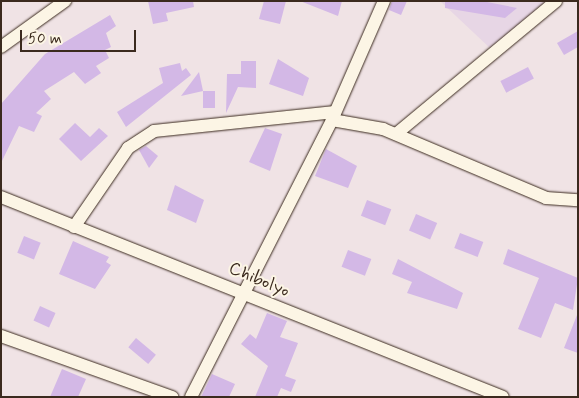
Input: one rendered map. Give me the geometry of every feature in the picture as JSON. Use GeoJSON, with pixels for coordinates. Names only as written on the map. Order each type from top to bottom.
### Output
{"type":"FeatureCollection","features":[{"type":"Feature","properties":{"kind":"street"},"geometry":{"type":"LineString","coordinates":[[1,47],[65,1]]}},
{"type":"Feature","properties":{"kind":"street"},"geometry":{"type":"LineString","coordinates":[[191,397],[246,293],[334,116],[384,1]]}},
{"type":"Feature","properties":{"kind":"street"},"geometry":{"type":"LineString","coordinates":[[396,134],[556,1]]}},
{"type":"Feature","properties":{"kind":"street"},"geometry":{"type":"LineString","coordinates":[[74,227],[128,148],[154,131],[334,116],[396,134],[546,198],[578,200]]}},
{"type":"Feature","properties":{"kind":"street","name":"Chibolyo"},"geometry":{"type":"LineString","coordinates":[[1,197],[246,293],[356,342],[420,361],[503,397]]}},
{"type":"Feature","properties":{"kind":"street"},"geometry":{"type":"LineString","coordinates":[[1,336],[172,397]]}},
{"type":"Feature","properties":{"kind":"shaded area"},"geometry":{"type":"Polygon","coordinates":[[[440,1],[554,1],[491,49],[440,1]]]}},
{"type":"Feature","properties":{"kind":"building"},"geometry":{"type":"Polygon","coordinates":[[[148,1],[193,1],[194,7],[166,13],[168,21],[153,24],[148,1]]]}},
{"type":"Feature","properties":{"kind":"building"},"geometry":{"type":"Polygon","coordinates":[[[264,1],[286,1],[280,24],[259,19],[264,1]]]}},
{"type":"Feature","properties":{"kind":"building"},"geometry":{"type":"Polygon","coordinates":[[[300,1],[342,1],[338,16],[300,1]]]}},
{"type":"Feature","properties":{"kind":"building"},"geometry":{"type":"Polygon","coordinates":[[[392,1],[407,1],[401,15],[389,10],[392,1]]]}},
{"type":"Feature","properties":{"kind":"building"},"geometry":{"type":"Polygon","coordinates":[[[445,1],[482,1],[517,8],[505,18],[445,8],[445,1]]]}},
{"type":"Feature","properties":{"kind":"building"},"geometry":{"type":"Polygon","coordinates":[[[110,15],[116,26],[106,33],[111,47],[105,50],[109,58],[96,66],[101,73],[85,84],[74,72],[44,91],[51,99],[36,113],[42,116],[34,132],[19,126],[1,163],[1,104],[45,54],[110,15]]]}},
{"type":"Feature","properties":{"kind":"building"},"geometry":{"type":"Polygon","coordinates":[[[578,31],[578,47],[564,55],[557,43],[578,31]]]}},
{"type":"Feature","properties":{"kind":"building"},"geometry":{"type":"Polygon","coordinates":[[[278,59],[309,78],[303,96],[269,84],[278,59]]]}},
{"type":"Feature","properties":{"kind":"building"},"geometry":{"type":"Polygon","coordinates":[[[241,61],[256,61],[256,88],[238,87],[226,113],[227,74],[241,74],[241,61]]]}},
{"type":"Feature","properties":{"kind":"building"},"geometry":{"type":"Polygon","coordinates":[[[180,63],[182,71],[186,68],[191,75],[126,127],[117,112],[163,83],[159,68],[180,63]]]}},
{"type":"Feature","properties":{"kind":"building"},"geometry":{"type":"Polygon","coordinates":[[[528,67],[534,79],[506,93],[500,81],[528,67]]]}},
{"type":"Feature","properties":{"kind":"building"},"geometry":{"type":"Polygon","coordinates":[[[199,72],[203,91],[181,96],[199,72]]]}},
{"type":"Feature","properties":{"kind":"building"},"geometry":{"type":"Polygon","coordinates":[[[203,91],[215,91],[215,108],[203,108],[203,91]]]}},
{"type":"Feature","properties":{"kind":"building"},"geometry":{"type":"Polygon","coordinates":[[[75,123],[90,137],[99,128],[108,136],[81,161],[59,139],[75,123]]]}},
{"type":"Feature","properties":{"kind":"building"},"geometry":{"type":"Polygon","coordinates":[[[265,128],[282,134],[270,171],[249,162],[265,128]]]}},
{"type":"Feature","properties":{"kind":"building"},"geometry":{"type":"Polygon","coordinates":[[[146,146],[158,156],[149,168],[139,150],[146,146]]]}},
{"type":"Feature","properties":{"kind":"building"},"geometry":{"type":"Polygon","coordinates":[[[326,149],[357,166],[348,188],[315,176],[326,149]]]}},
{"type":"Feature","properties":{"kind":"building"},"geometry":{"type":"Polygon","coordinates":[[[175,185],[204,200],[196,223],[167,210],[175,185]]]}},
{"type":"Feature","properties":{"kind":"building"},"geometry":{"type":"Polygon","coordinates":[[[367,200],[391,209],[385,225],[361,216],[367,200]]]}},
{"type":"Feature","properties":{"kind":"building"},"geometry":{"type":"Polygon","coordinates":[[[416,214],[437,223],[430,240],[409,231],[416,214]]]}},
{"type":"Feature","properties":{"kind":"building"},"geometry":{"type":"Polygon","coordinates":[[[460,233],[483,242],[478,257],[454,248],[460,233]]]}},
{"type":"Feature","properties":{"kind":"building"},"geometry":{"type":"Polygon","coordinates":[[[24,236],[41,243],[34,259],[17,253],[24,236]]]}},
{"type":"Feature","properties":{"kind":"building"},"geometry":{"type":"Polygon","coordinates":[[[73,241],[109,257],[106,262],[111,265],[95,289],[59,274],[73,241]]]}},
{"type":"Feature","properties":{"kind":"building"},"geometry":{"type":"Polygon","coordinates":[[[508,249],[578,278],[573,310],[555,303],[541,338],[518,329],[539,278],[503,264],[508,249]]]}},
{"type":"Feature","properties":{"kind":"building"},"geometry":{"type":"Polygon","coordinates":[[[348,250],[371,259],[365,276],[342,267],[348,250]]]}},
{"type":"Feature","properties":{"kind":"building"},"geometry":{"type":"Polygon","coordinates":[[[398,259],[463,293],[457,309],[407,293],[412,282],[392,274],[398,259]]]}},
{"type":"Feature","properties":{"kind":"building"},"geometry":{"type":"Polygon","coordinates":[[[40,306],[56,313],[49,328],[33,321],[40,306]]]}},
{"type":"Feature","properties":{"kind":"building"},"geometry":{"type":"Polygon","coordinates":[[[267,313],[287,321],[280,337],[298,343],[285,376],[296,380],[291,392],[281,388],[277,397],[255,397],[268,366],[241,344],[250,334],[256,339],[267,313]]]}},
{"type":"Feature","properties":{"kind":"building"},"geometry":{"type":"Polygon","coordinates":[[[578,315],[578,353],[564,348],[578,315]]]}},
{"type":"Feature","properties":{"kind":"building"},"geometry":{"type":"Polygon","coordinates":[[[136,338],[156,355],[148,364],[128,347],[136,338]]]}},
{"type":"Feature","properties":{"kind":"building"},"geometry":{"type":"Polygon","coordinates":[[[62,369],[86,379],[78,397],[50,397],[62,369]]]}},
{"type":"Feature","properties":{"kind":"building"},"geometry":{"type":"Polygon","coordinates":[[[212,374],[235,384],[229,397],[201,397],[212,374]]]}}]}
